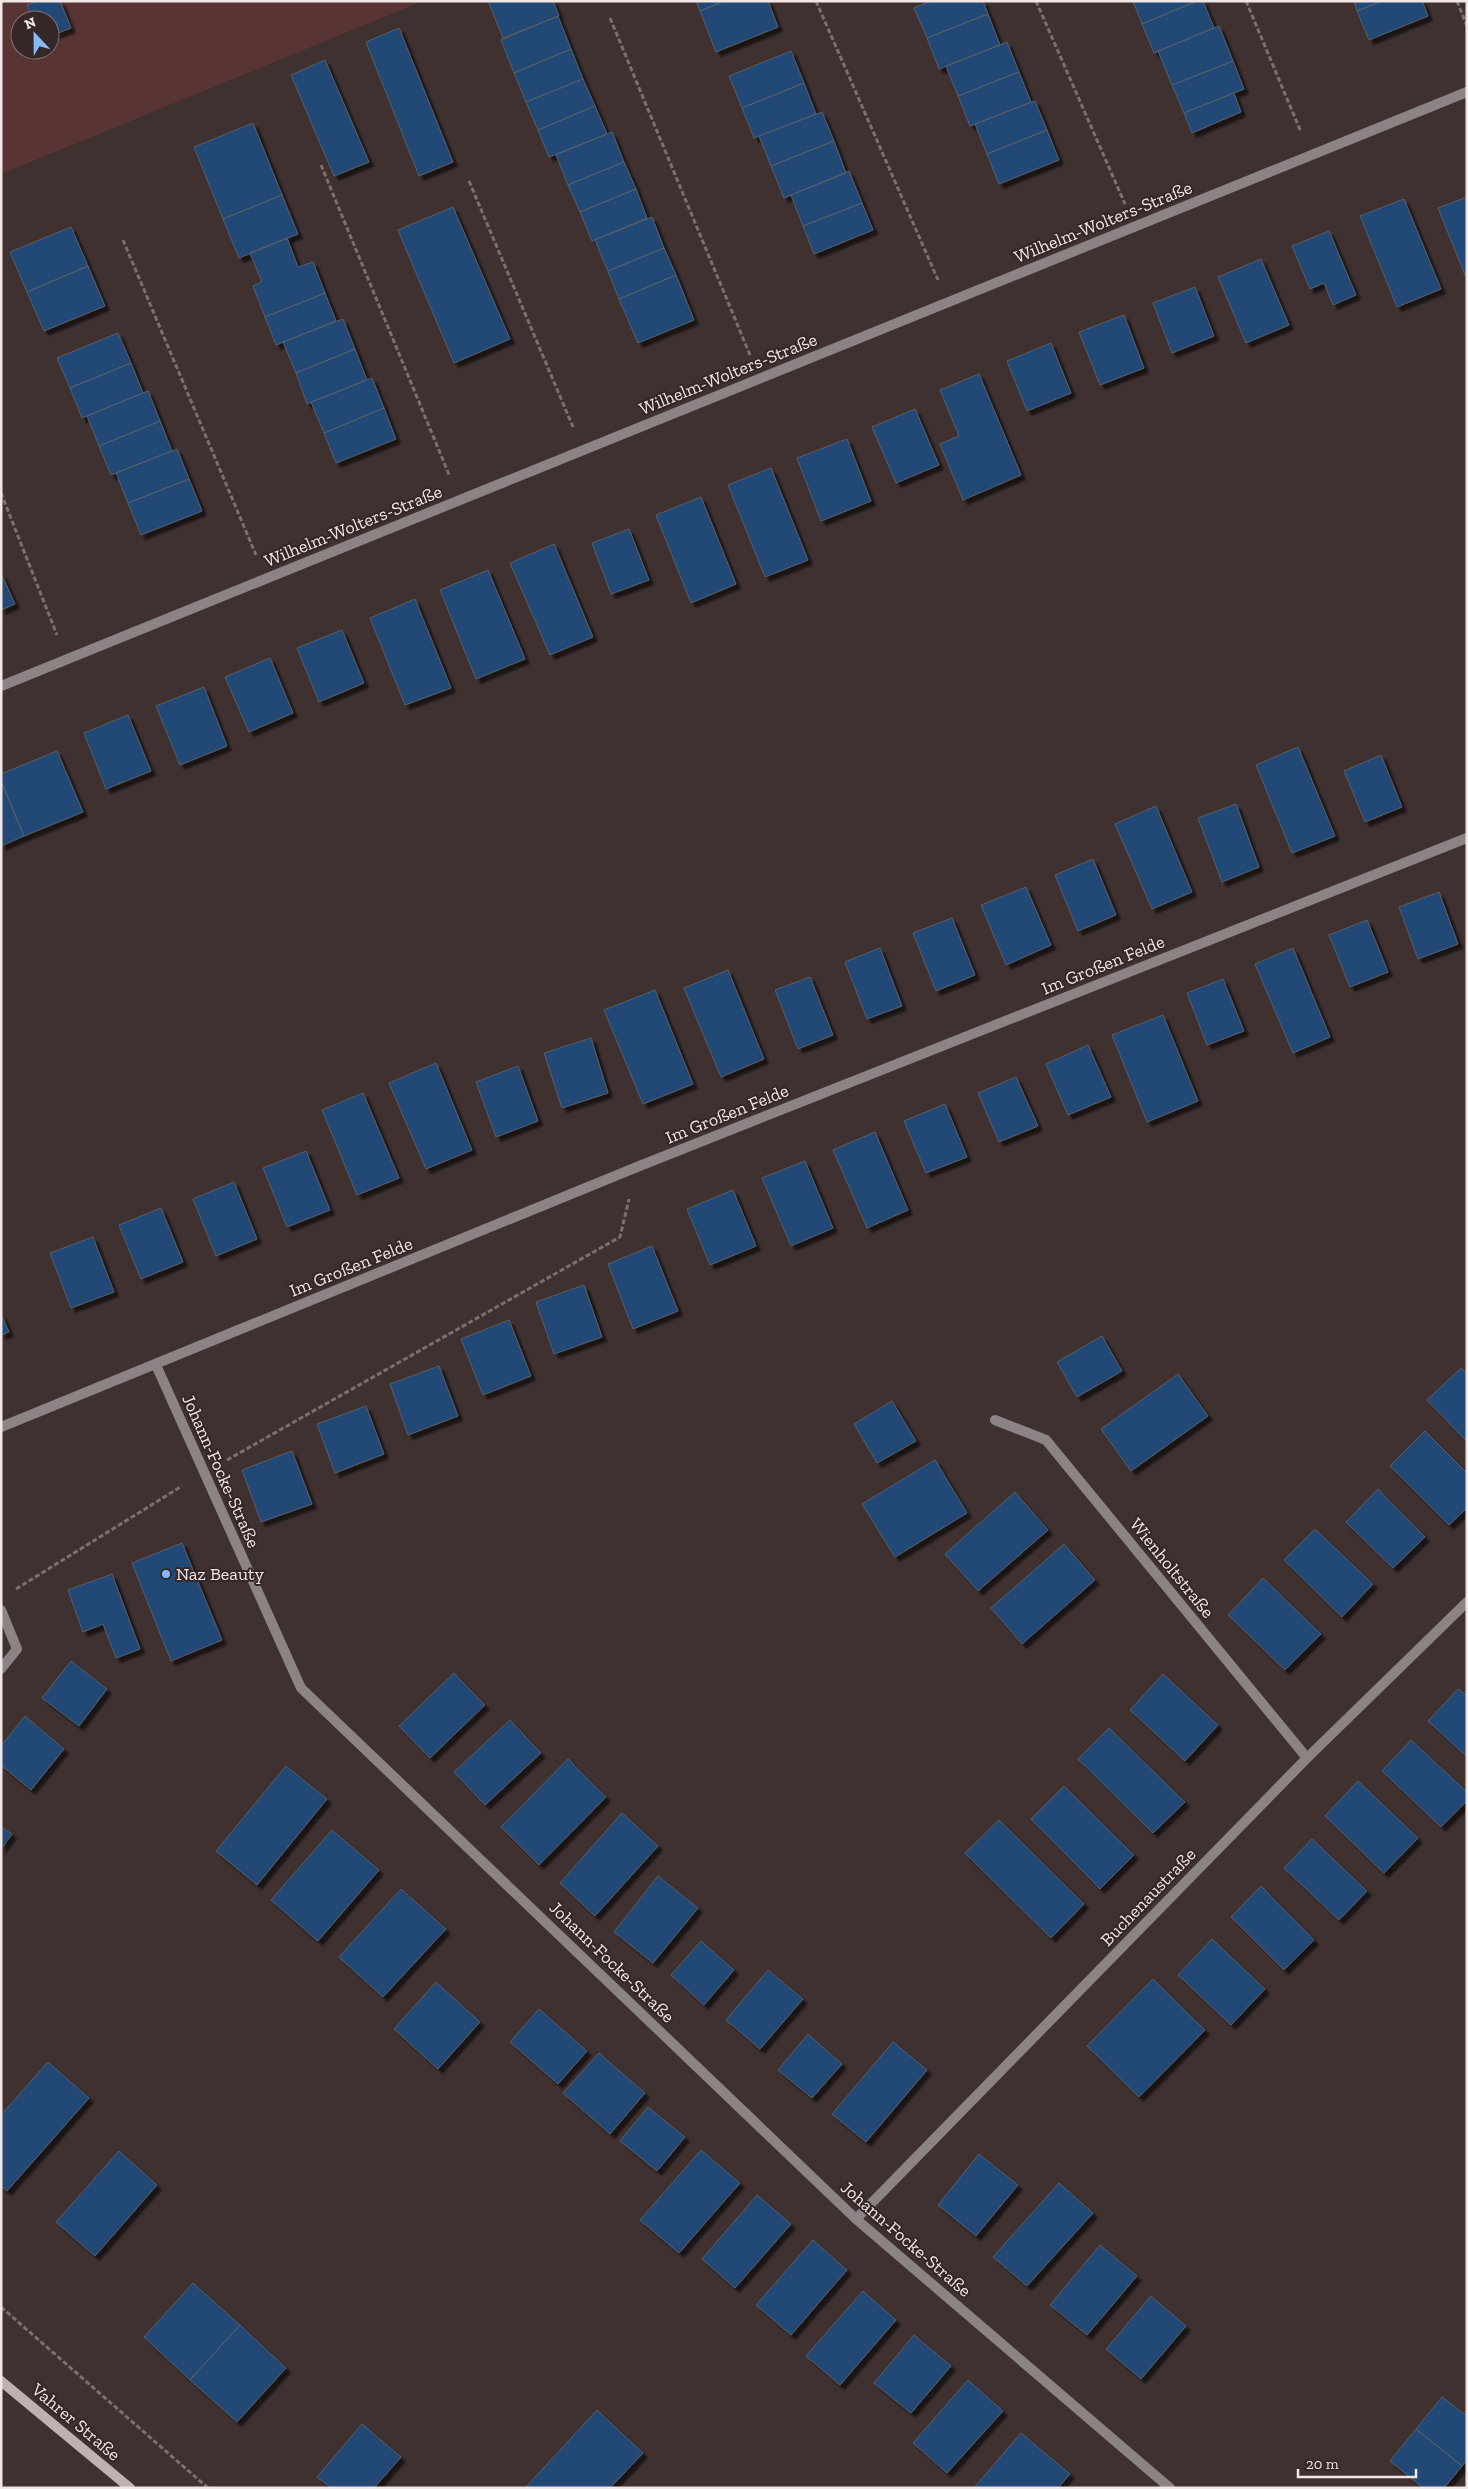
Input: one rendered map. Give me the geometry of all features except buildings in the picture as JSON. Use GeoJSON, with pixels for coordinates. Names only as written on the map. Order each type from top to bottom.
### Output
{"type":"FeatureCollection","features":[{"type":"Feature","properties":{"kind":"main road","name":"Vahrer Straße"},"geometry":{"type":"LineString","coordinates":[[1,2381],[130,2488]]}},
{"type":"Feature","properties":{"kind":"street","name":"Wilhelm-Wolters-Straße"},"geometry":{"type":"LineString","coordinates":[[1,686],[1467,92]]}},
{"type":"Feature","properties":{"kind":"street","name":"Im Großen Felde"},"geometry":{"type":"LineString","coordinates":[[1,1427],[637,1167],[1467,838]]}},
{"type":"Feature","properties":{"kind":"street","name":"Johann-Focke-Straße"},"geometry":{"type":"LineString","coordinates":[[156,1365],[301,1688],[856,2219],[1170,2488]]}},
{"type":"Feature","properties":{"kind":"street","name":"Wienholtstraße"},"geometry":{"type":"LineString","coordinates":[[995,1420],[1046,1440],[1307,1758]]}},
{"type":"Feature","properties":{"kind":"street","name":"Buchenaustraße"},"geometry":{"type":"LineString","coordinates":[[856,2219],[1307,1758],[1467,1602]]}},
{"type":"Feature","properties":{"kind":"street"},"geometry":{"type":"LineString","coordinates":[[1,1610],[17,1649],[1,1669]]}},
{"type":"Feature","properties":{"kind":"path"},"geometry":{"type":"LineString","coordinates":[[816,1],[948,302]]}},
{"type":"Feature","properties":{"kind":"path"},"geometry":{"type":"LineString","coordinates":[[1036,1],[1135,227]]}},
{"type":"Feature","properties":{"kind":"path"},"geometry":{"type":"LineString","coordinates":[[1246,1],[1311,155]]}},
{"type":"Feature","properties":{"kind":"path"},"geometry":{"type":"LineString","coordinates":[[1456,1],[1467,26]]}},
{"type":"Feature","properties":{"kind":"path"},"geometry":{"type":"LineString","coordinates":[[610,18],[760,379]]}},
{"type":"Feature","properties":{"kind":"path"},"geometry":{"type":"LineString","coordinates":[[321,166],[459,500]]}},
{"type":"Feature","properties":{"kind":"path"},"geometry":{"type":"LineString","coordinates":[[470,181],[582,450]]}},
{"type":"Feature","properties":{"kind":"path"},"geometry":{"type":"LineString","coordinates":[[123,240],[266,579]]}},
{"type":"Feature","properties":{"kind":"path"},"geometry":{"type":"LineString","coordinates":[[1,493],[67,660]]}},
{"type":"Feature","properties":{"kind":"path"},"geometry":{"type":"LineString","coordinates":[[10,1593],[203,1473],[620,1237],[637,1167]]}},
{"type":"Feature","properties":{"kind":"path"},"geometry":{"type":"LineString","coordinates":[[1,2307],[208,2488]]}},
{"type":"Feature","properties":{"kind":"shaded area"},"geometry":{"type":"Polygon","coordinates":[[[1,1],[423,1],[1,174],[1,1]]]}},
{"type":"Feature","properties":{"kind":"place","name":"Naz Beauty"},"geometry":{"type":"Point","coordinates":[166,1574]}}]}
